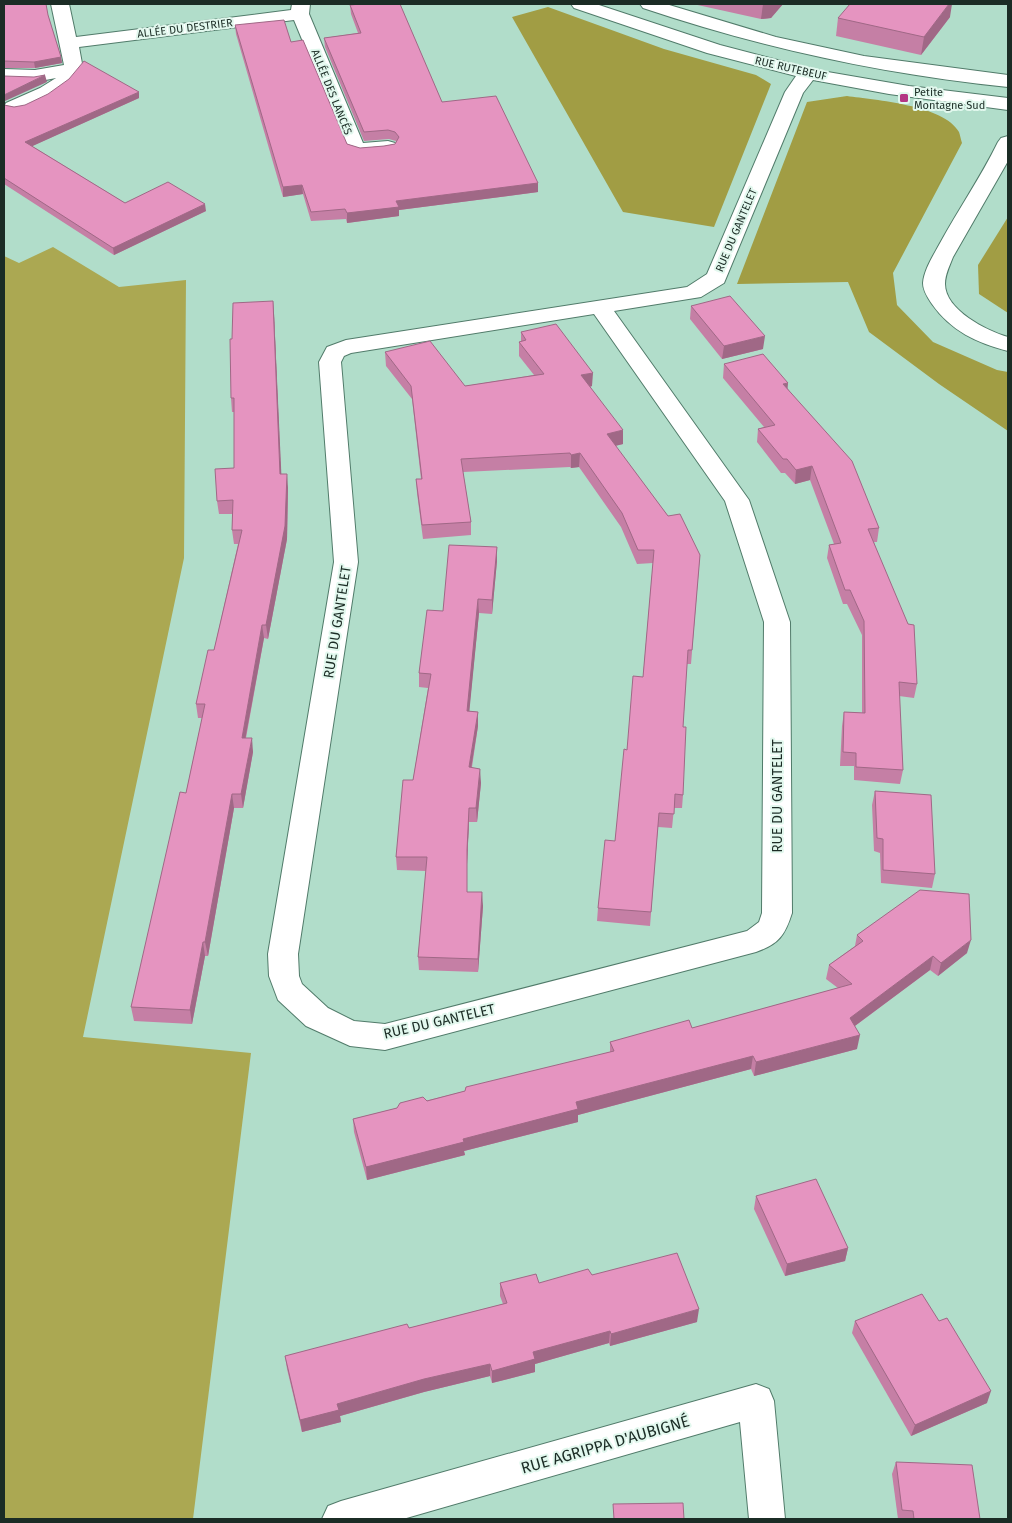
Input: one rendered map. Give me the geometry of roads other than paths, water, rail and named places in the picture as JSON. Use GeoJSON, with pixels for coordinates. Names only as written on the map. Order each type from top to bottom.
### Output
{"type":"FeatureCollection","features":[{"type":"Feature","properties":{"kind":"street"},"geometry":{"type":"LineString","coordinates":[[13,107],[66,82],[74,69],[60,4]]}},
{"type":"Feature","properties":{"kind":"street","name":"RUE RUTEBEUF"},"geometry":{"type":"LineString","coordinates":[[580,4],[756,61],[858,83],[1008,104]]}},
{"type":"Feature","properties":{"kind":"street"},"geometry":{"type":"LineString","coordinates":[[649,4],[735,32],[795,47],[896,67],[1008,81]]}},
{"type":"Feature","properties":{"kind":"street","name":"ALLÉE DU DESTRIER"},"geometry":{"type":"LineString","coordinates":[[69,42],[300,9]]}},
{"type":"Feature","properties":{"kind":"street","name":"ALLÉE DES LANCÉS"},"geometry":{"type":"LineString","coordinates":[[300,9],[356,149],[388,147]]}},
{"type":"Feature","properties":{"kind":"street"},"geometry":{"type":"LineString","coordinates":[[4,75],[34,76],[74,69]]}},
{"type":"Feature","properties":{"kind":"street","name":"RUE DU GANTELET"},"geometry":{"type":"LineString","coordinates":[[599,306],[737,500],[777,622],[777,913],[772,928],[756,940],[385,1037],[350,1033],[317,1017],[289,990],[284,976],[283,954],[346,562],[330,362],[334,352],[346,347],[599,306],[693,292],[716,278],[794,92],[809,73]]}},
{"type":"Feature","properties":{"kind":"street"},"geometry":{"type":"LineString","coordinates":[[1008,142],[938,268],[933,283],[940,301],[956,318],[978,334],[1008,344]]}},
{"type":"Feature","properties":{"kind":"street","name":"RUE AGRIPPA D'AUBIGNÉ"},"geometry":{"type":"LineString","coordinates":[[340,1519],[756,1401],[767,1519]]}},
{"type":"Feature","properties":{"kind":"place","name":"Petite Montagne Sud"},"geometry":{"type":"Point","coordinates":[904,98]}}]}
